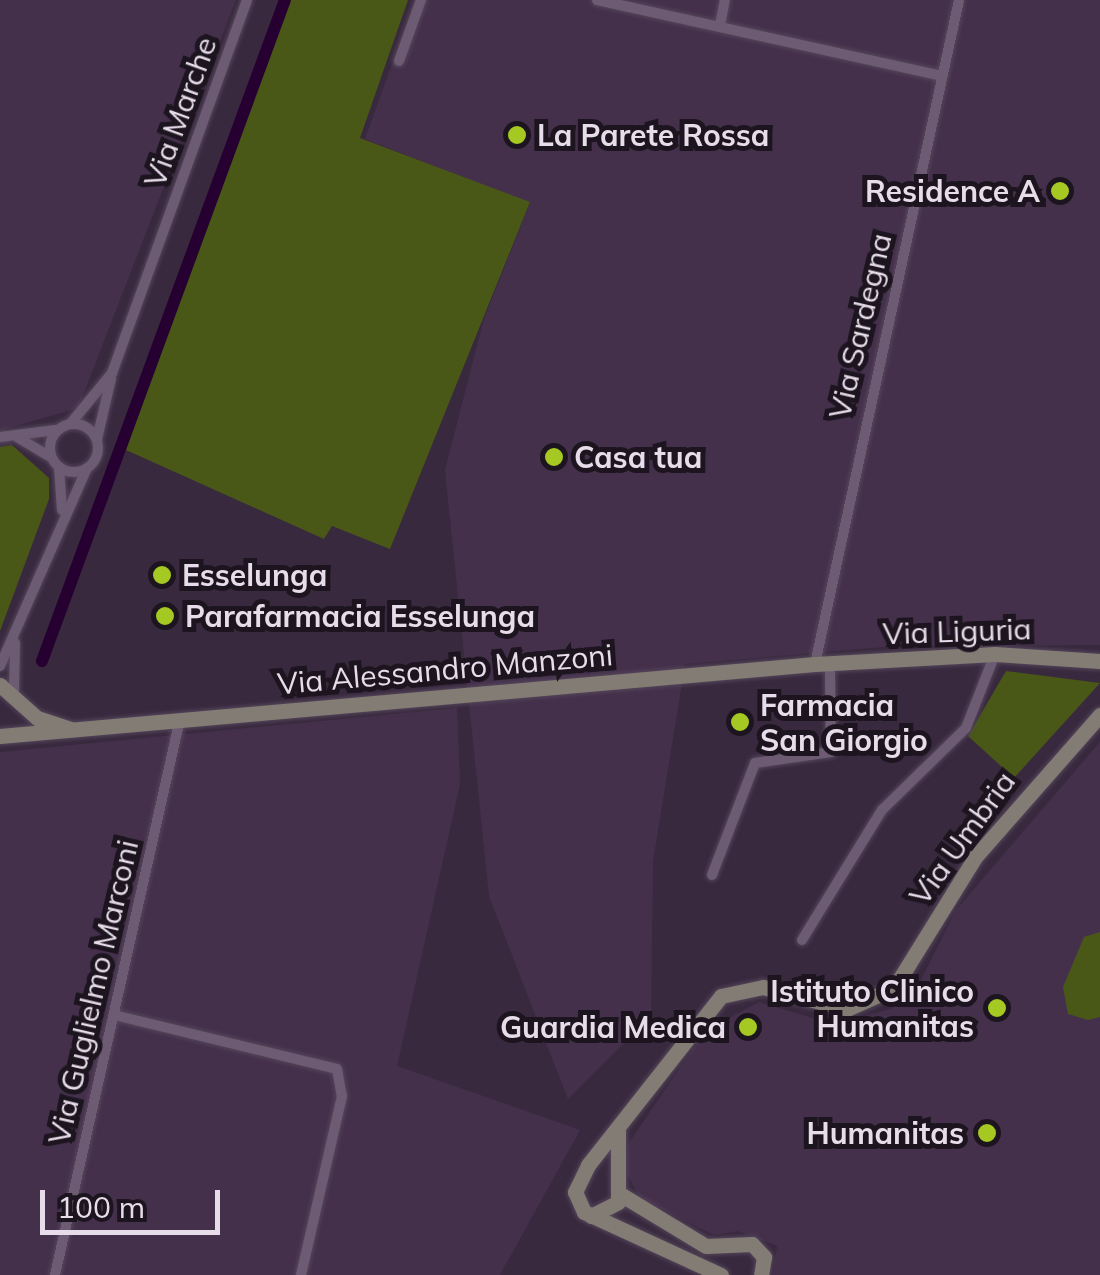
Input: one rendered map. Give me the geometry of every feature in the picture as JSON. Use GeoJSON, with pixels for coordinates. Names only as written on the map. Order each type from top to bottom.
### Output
{"type":"FeatureCollection","features":[{"type":"Feature","properties":{"kind":"street","name":"Via Marche"},"geometry":{"type":"LineString","coordinates":[[112,373],[247,0]]}},
{"type":"Feature","properties":{"kind":"street"},"geometry":{"type":"LineString","coordinates":[[399,60],[421,0]]}},
{"type":"Feature","properties":{"kind":"street"},"geometry":{"type":"LineString","coordinates":[[597,0],[942,76]]}},
{"type":"Feature","properties":{"kind":"street"},"geometry":{"type":"LineString","coordinates":[[720,25],[725,0]]}},
{"type":"Feature","properties":{"kind":"street","name":"Via Sardegna"},"geometry":{"type":"LineString","coordinates":[[712,875],[755,763],[831,752],[822,664],[959,0]]}},
{"type":"Feature","properties":{"kind":"street"},"geometry":{"type":"LineString","coordinates":[[0,438],[57,430],[71,423],[112,373]]}},
{"type":"Feature","properties":{"kind":"street"},"geometry":{"type":"LineString","coordinates":[[0,666],[17,633],[62,512],[87,468],[112,373]]}},
{"type":"Feature","properties":{"kind":"street"},"geometry":{"type":"LineString","coordinates":[[71,423],[97,439]]}},
{"type":"Feature","properties":{"kind":"street"},"geometry":{"type":"LineString","coordinates":[[57,430],[56,463],[62,512]]}},
{"type":"Feature","properties":{"kind":"street"},"geometry":{"type":"LineString","coordinates":[[16,437],[56,463],[87,468]]}},
{"type":"Feature","properties":{"kind":"street"},"geometry":{"type":"LineString","coordinates":[[12,692],[17,633]]}},
{"type":"Feature","properties":{"kind":"street"},"geometry":{"type":"LineString","coordinates":[[802,940],[882,810],[966,728],[996,654]]}},
{"type":"Feature","properties":{"kind":"street","name":"Via Liguria"},"geometry":{"type":"LineString","coordinates":[[822,664],[996,654],[1100,661]]}},
{"type":"Feature","properties":{"kind":"street","name":"Via Alessandro Manzoni"},"geometry":{"type":"LineString","coordinates":[[12,692],[6,734],[822,664]]}},
{"type":"Feature","properties":{"kind":"street","name":"Via Alessandro Manzoni"},"geometry":{"type":"LineString","coordinates":[[12,692],[37,718],[79,730]]}},
{"type":"Feature","properties":{"kind":"street","name":"Via Umbria"},"geometry":{"type":"LineString","coordinates":[[618,1129],[721,996],[763,987],[846,1010],[878,1000],[903,978],[976,856],[1100,715]]}},
{"type":"Feature","properties":{"kind":"street","name":"Via Guglielmo Marconi"},"geometry":{"type":"LineString","coordinates":[[55,1275],[180,719]]}},
{"type":"Feature","properties":{"kind":"street"},"geometry":{"type":"LineString","coordinates":[[114,1015],[330,1066],[340,1077],[301,1275]]}},
{"type":"Feature","properties":{"kind":"street"},"geometry":{"type":"LineString","coordinates":[[618,1129],[582,1178],[576,1200],[591,1216],[722,1275],[730,1245]]}},
{"type":"Feature","properties":{"kind":"street"},"geometry":{"type":"LineString","coordinates":[[591,1216],[611,1212],[618,1187],[618,1129]]}},
{"type":"Feature","properties":{"kind":"street"},"geometry":{"type":"LineString","coordinates":[[582,1178],[595,1171],[670,1230],[730,1245],[758,1247],[762,1275]]}},
{"type":"Feature","properties":{"kind":"shaded area"},"geometry":{"type":"Polygon","coordinates":[[[0,0],[236,0],[78,408],[5,429],[12,445],[0,447],[0,0]]]}},
{"type":"Feature","properties":{"kind":"shaded area"},"geometry":{"type":"Polygon","coordinates":[[[415,0],[1100,0],[1100,645],[894,646],[685,664],[653,861],[651,1016],[568,1099],[489,896],[445,470],[484,319],[530,203],[365,139],[415,0]]]}},
{"type":"Feature","properties":{"kind":"shaded area"},"geometry":{"type":"Polygon","coordinates":[[[457,708],[460,784],[397,1066],[580,1130],[500,1275],[0,1275],[0,752],[457,708]]]}},
{"type":"Feature","properties":{"kind":"shaded area","name":"Istituto Clinico Humanitas"},"geometry":{"type":"Polygon","coordinates":[[[1100,742],[1100,1275],[773,1275],[777,1246],[738,1231],[714,1235],[640,1198],[627,1174],[628,1144],[705,1031],[759,1002],[833,1024],[891,1009],[921,980],[956,910],[1100,742]]]}},
{"type":"Feature","properties":{"kind":"green space"},"geometry":{"type":"Polygon","coordinates":[[[286,0],[408,0],[360,138],[530,202],[390,549],[332,526],[324,539],[126,450],[286,0]]]}},
{"type":"Feature","properties":{"kind":"green space"},"geometry":{"type":"Polygon","coordinates":[[[12,445],[49,478],[49,499],[0,631],[0,447],[12,445]]]}},
{"type":"Feature","properties":{"kind":"green space"},"geometry":{"type":"Polygon","coordinates":[[[1006,671],[1100,683],[1014,778],[968,736],[1006,671]]]}},
{"type":"Feature","properties":{"kind":"green space"},"geometry":{"type":"Polygon","coordinates":[[[1100,932],[1100,1017],[1088,1020],[1068,1014],[1063,987],[1084,937],[1100,932]]]}},
{"type":"Feature","properties":{"kind":"waterway"},"geometry":{"type":"LineString","coordinates":[[42,661],[285,0]]}},
{"type":"Feature","properties":{"kind":"place","name":"La Parete Rossa"},"geometry":{"type":"Point","coordinates":[517,135]}},
{"type":"Feature","properties":{"kind":"place","name":"Residence A"},"geometry":{"type":"Point","coordinates":[1060,191]}},
{"type":"Feature","properties":{"kind":"place","name":"Casa tua"},"geometry":{"type":"Point","coordinates":[554,457]}},
{"type":"Feature","properties":{"kind":"place","name":"Esselunga"},"geometry":{"type":"Point","coordinates":[162,575]}},
{"type":"Feature","properties":{"kind":"place","name":"Parafarmacia Esselunga"},"geometry":{"type":"Point","coordinates":[165,616]}},
{"type":"Feature","properties":{"kind":"place","name":"Farmacia San Giorgio"},"geometry":{"type":"Point","coordinates":[740,722]}},
{"type":"Feature","properties":{"kind":"place","name":"Istituto Clinico Humanitas"},"geometry":{"type":"Point","coordinates":[997,1008]}},
{"type":"Feature","properties":{"kind":"place","name":"Guardia Medica"},"geometry":{"type":"Point","coordinates":[748,1027]}},
{"type":"Feature","properties":{"kind":"place","name":"Humanitas"},"geometry":{"type":"Point","coordinates":[987,1133]}}]}
